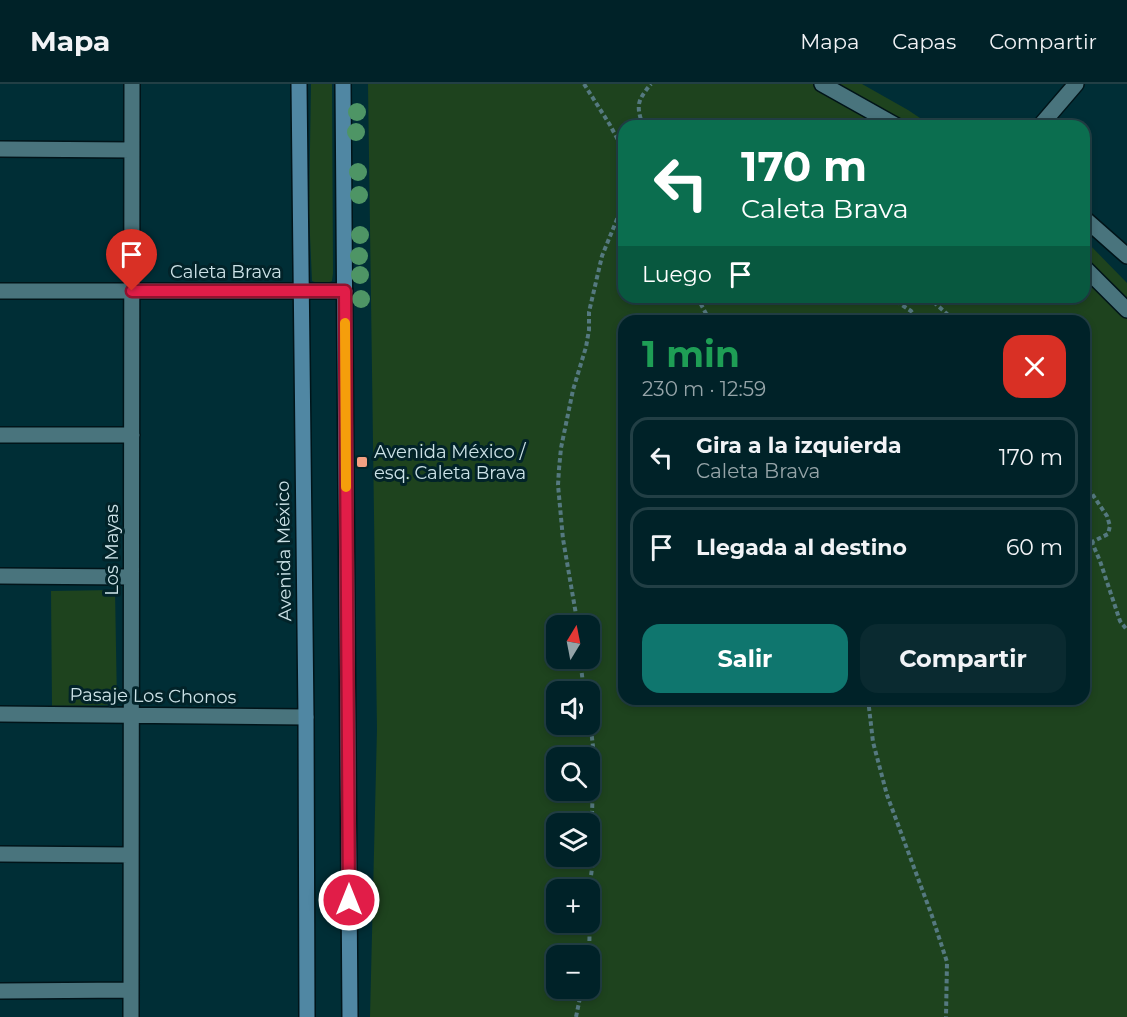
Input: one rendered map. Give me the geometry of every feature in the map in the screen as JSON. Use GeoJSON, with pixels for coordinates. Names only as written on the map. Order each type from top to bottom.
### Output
{"type":"FeatureCollection","features":[{"type":"Feature","properties":{"kind":"main road","name":"Avenida México"},"geometry":{"type":"LineString","coordinates":[[299,84],[307,1017]]}},
{"type":"Feature","properties":{"kind":"main road"},"geometry":{"type":"LineString","coordinates":[[343,84],[350,1017]]}},
{"type":"Feature","properties":{"kind":"street","name":"Los Mayas"},"geometry":{"type":"LineString","coordinates":[[131,1017],[132,84]]}},
{"type":"Feature","properties":{"kind":"street"},"geometry":{"type":"LineString","coordinates":[[822,84],[886,120]]}},
{"type":"Feature","properties":{"kind":"street"},"geometry":{"type":"LineString","coordinates":[[1045,120],[1076,84]]}},
{"type":"Feature","properties":{"kind":"street"},"geometry":{"type":"LineString","coordinates":[[0,150],[132,150]]}},
{"type":"Feature","properties":{"kind":"street"},"geometry":{"type":"LineString","coordinates":[[1090,223],[1127,256]]}},
{"type":"Feature","properties":{"kind":"street"},"geometry":{"type":"LineString","coordinates":[[1090,273],[1127,310]]}},
{"type":"Feature","properties":{"kind":"street","name":"Caleta Brava"},"geometry":{"type":"LineString","coordinates":[[0,291],[345,291]]}},
{"type":"Feature","properties":{"kind":"street"},"geometry":{"type":"LineString","coordinates":[[0,435],[132,435]]}},
{"type":"Feature","properties":{"kind":"street"},"geometry":{"type":"LineString","coordinates":[[0,576],[131,577]]}},
{"type":"Feature","properties":{"kind":"street","name":"Pasaje Los Chonos"},"geometry":{"type":"LineString","coordinates":[[0,714],[306,717]]}},
{"type":"Feature","properties":{"kind":"street"},"geometry":{"type":"LineString","coordinates":[[0,854],[131,855]]}},
{"type":"Feature","properties":{"kind":"street"},"geometry":{"type":"LineString","coordinates":[[0,991],[131,990]]}},
{"type":"Feature","properties":{"kind":"path"},"geometry":{"type":"LineString","coordinates":[[584,84],[618,140]]}},
{"type":"Feature","properties":{"kind":"path"},"geometry":{"type":"LineString","coordinates":[[641,120],[638,110],[641,97],[648,85]]}},
{"type":"Feature","properties":{"kind":"path"},"geometry":{"type":"LineString","coordinates":[[576,615],[563,539],[558,469],[573,390],[586,347],[590,312],[600,265],[618,215]]}},
{"type":"Feature","properties":{"kind":"path"},"geometry":{"type":"LineString","coordinates":[[899,303],[914,315]]}},
{"type":"Feature","properties":{"kind":"path"},"geometry":{"type":"LineString","coordinates":[[935,303],[948,315]]}},
{"type":"Feature","properties":{"kind":"path"},"geometry":{"type":"LineString","coordinates":[[1090,491],[1107,516],[1110,526],[1108,534],[1090,544]]}},
{"type":"Feature","properties":{"kind":"path"},"geometry":{"type":"LineString","coordinates":[[1090,538],[1120,621],[1127,630]]}},
{"type":"Feature","properties":{"kind":"path"},"geometry":{"type":"LineString","coordinates":[[869,705],[873,742],[887,795],[947,962],[945,1017]]}},
{"type":"Feature","properties":{"kind":"path"},"geometry":{"type":"LineString","coordinates":[[591,879],[594,854],[592,813],[594,755],[592,735]]}},
{"type":"Feature","properties":{"kind":"path"},"geometry":{"type":"LineString","coordinates":[[576,1017],[580,999]]}},
{"type":"Feature","properties":{"kind":"green space"},"geometry":{"type":"Polygon","coordinates":[[[311,84],[332,84],[333,273],[332,281],[322,285],[312,281],[309,213],[311,84]]]}},
{"type":"Feature","properties":{"kind":"green space"},"geometry":{"type":"Polygon","coordinates":[[[368,84],[862,84],[923,120],[618,120],[618,303],[1090,303],[1090,245],[1127,283],[1127,1017],[370,1017],[377,729],[368,84]]]}},
{"type":"Feature","properties":{"kind":"green space"},"geometry":{"type":"Polygon","coordinates":[[[115,590],[117,705],[52,706],[51,591],[115,590]]]}},
{"type":"Feature","properties":{"kind":"slow traffic"},"geometry":{"type":"LineString","coordinates":[[345,323],[346,487]]}},
{"type":"Feature","properties":{"kind":"place","name":"Avenida México / esq. Caleta Brava"},"geometry":{"type":"Point","coordinates":[362,462]}},
{"type":"Feature","properties":{"kind":"route"},"geometry":{"type":"LineString","coordinates":[[132,291],[345,291],[349,900]]}}]}
